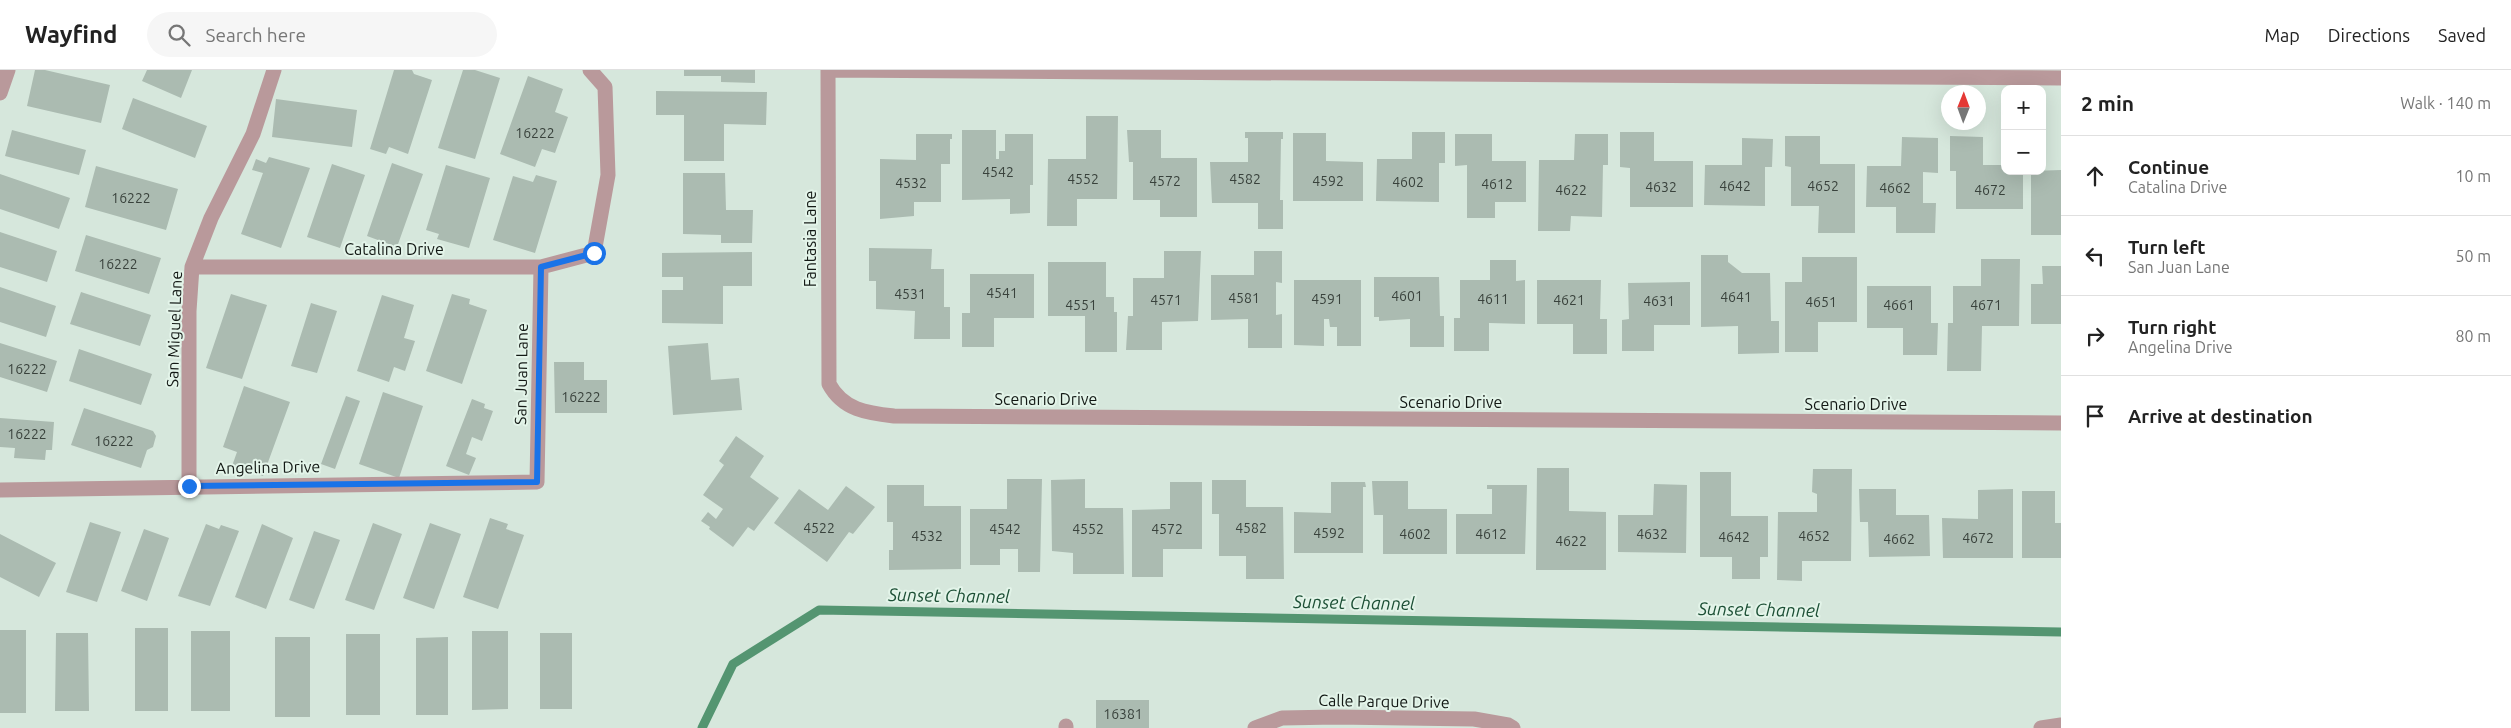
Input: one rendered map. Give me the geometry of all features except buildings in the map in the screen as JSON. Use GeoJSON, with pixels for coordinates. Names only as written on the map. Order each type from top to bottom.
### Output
{"type":"FeatureCollection","features":[{"type":"Feature","properties":{"kind":"street"},"geometry":{"type":"LineString","coordinates":[[0,93],[8,70]]}},
{"type":"Feature","properties":{"kind":"street","name":"San Miguel Lane"},"geometry":{"type":"LineString","coordinates":[[189,486],[189,311],[192,268],[210,218],[252,134],[274,70]]}},
{"type":"Feature","properties":{"kind":"street","name":"Catalina Drive"},"geometry":{"type":"LineString","coordinates":[[192,268],[541,267],[594,253],[608,175],[605,87],[590,70]]}},
{"type":"Feature","properties":{"kind":"street"},"geometry":{"type":"LineString","coordinates":[[828,70],[2061,78]]}},
{"type":"Feature","properties":{"kind":"street","name":"Fantasia Lane"},"geometry":{"type":"LineString","coordinates":[[828,70],[828,384],[834,394],[844,402]]}},
{"type":"Feature","properties":{"kind":"street","name":"San Juan Lane"},"geometry":{"type":"LineString","coordinates":[[537,482],[541,267]]}},
{"type":"Feature","properties":{"kind":"street","name":"Scenario Drive"},"geometry":{"type":"LineString","coordinates":[[844,402],[856,410],[894,416],[2061,423]]}},
{"type":"Feature","properties":{"kind":"street","name":"Angelina Drive"},"geometry":{"type":"LineString","coordinates":[[0,490],[537,482]]}},
{"type":"Feature","properties":{"kind":"street","name":"Calle Parque Drive"},"geometry":{"type":"LineString","coordinates":[[1255,728],[1282,718],[1389,723],[1474,719],[1508,725],[1514,728]]}},
{"type":"Feature","properties":{"kind":"street"},"geometry":{"type":"LineString","coordinates":[[2042,728],[2061,725]]}},
{"type":"Feature","properties":{"kind":"waterway","name":"Sunset Channel"},"geometry":{"type":"LineString","coordinates":[[702,728],[733,664],[819,610],[2061,632]]}},
{"type":"Feature","properties":{"kind":"route"},"geometry":{"type":"LineString","coordinates":[[189,486],[537,482],[541,267],[594,253]]}}]}
